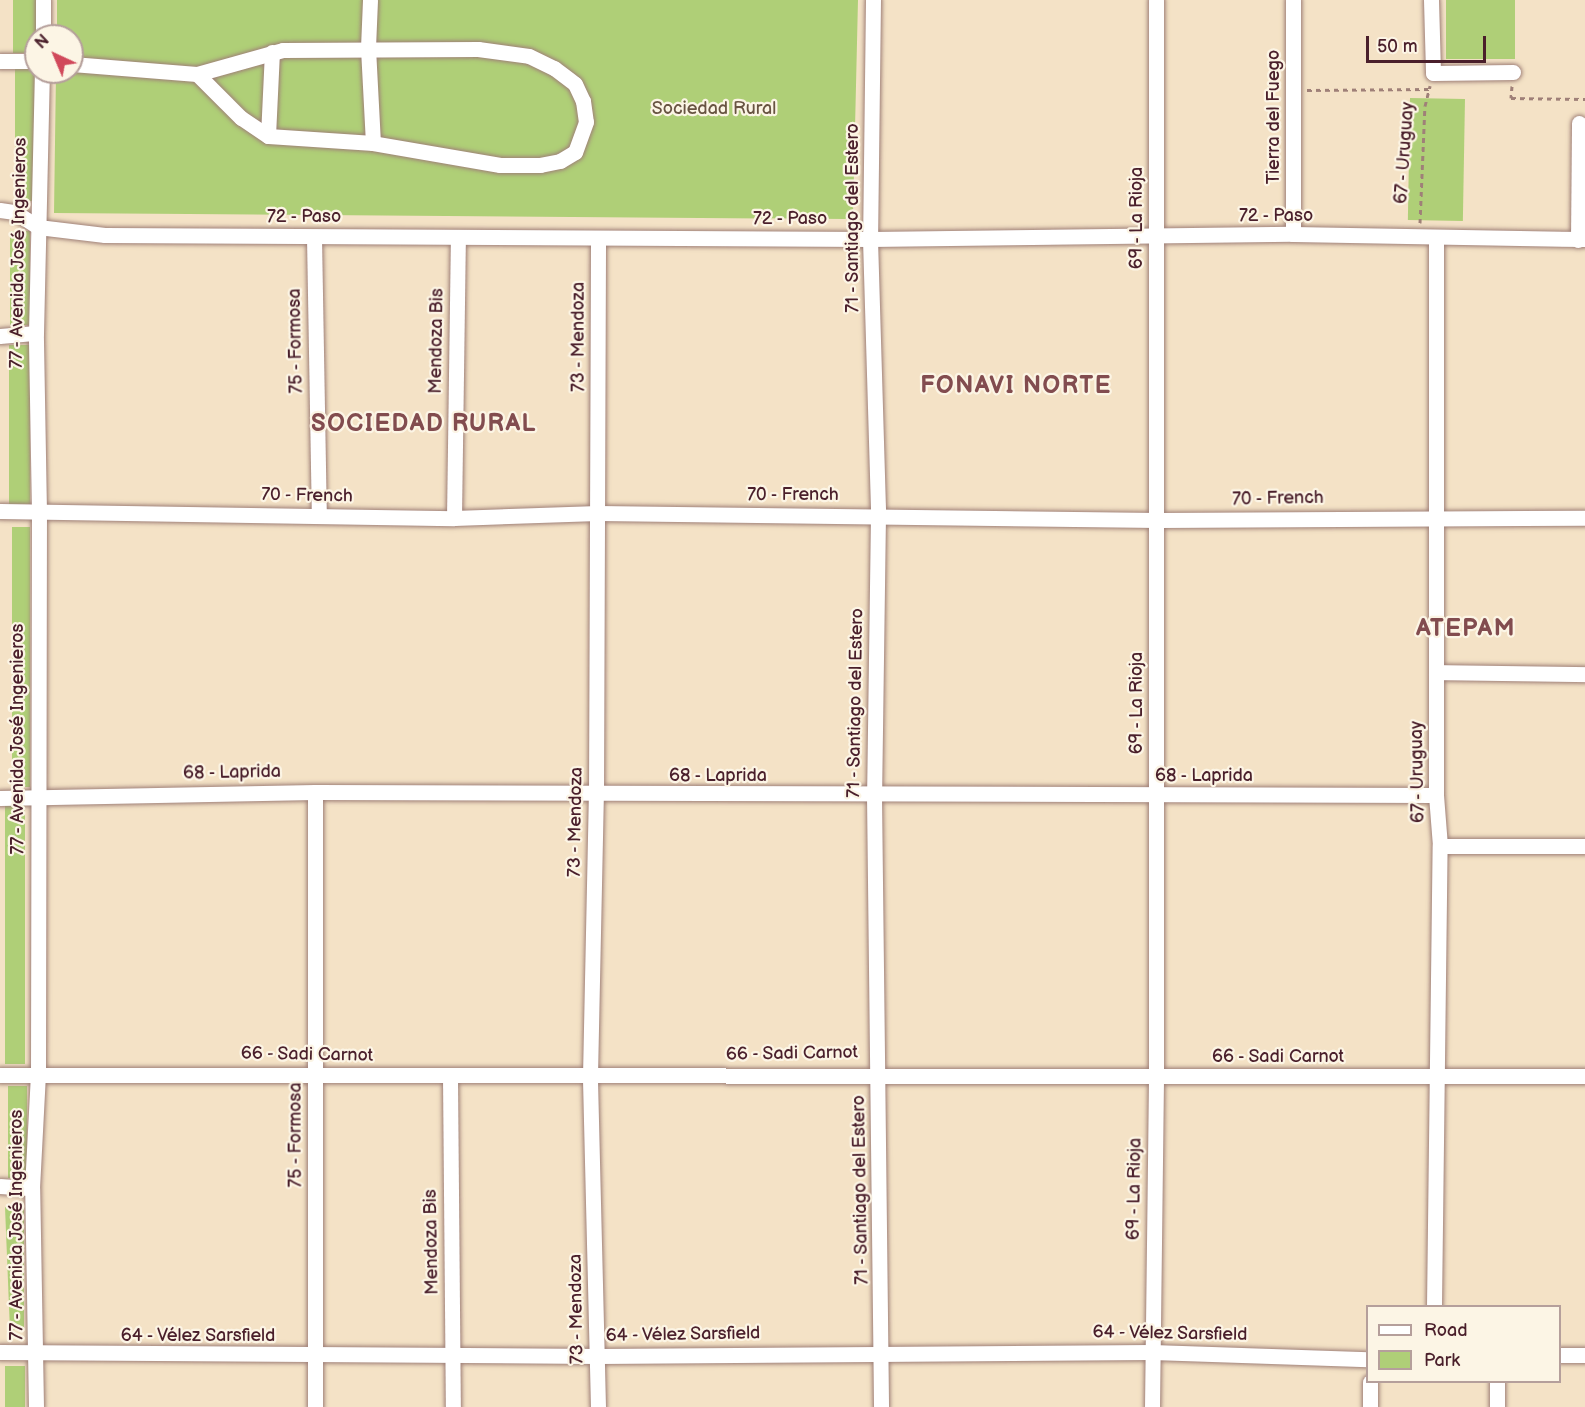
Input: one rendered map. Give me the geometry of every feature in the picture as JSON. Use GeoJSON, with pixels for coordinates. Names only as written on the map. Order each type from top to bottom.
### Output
{"type":"FeatureCollection","features":[{"type":"Feature","properties":{"kind":"street"},"geometry":{"type":"LineString","coordinates":[[43,0],[43,24]]}},
{"type":"Feature","properties":{"kind":"street"},"geometry":{"type":"LineString","coordinates":[[370,0],[368,48],[373,143]]}},
{"type":"Feature","properties":{"kind":"street","name":"71 - Santiago del Estero"},"geometry":{"type":"LineString","coordinates":[[873,0],[870,239],[878,515],[873,795],[879,1073],[881,1407]]}},
{"type":"Feature","properties":{"kind":"street","name":"69 - La Rioja"},"geometry":{"type":"LineString","coordinates":[[1152,1407],[1158,520],[1155,0]]}},
{"type":"Feature","properties":{"kind":"street","name":"Tierra del Fuego"},"geometry":{"type":"LineString","coordinates":[[1293,0],[1293,234]]}},
{"type":"Feature","properties":{"kind":"street"},"geometry":{"type":"LineString","coordinates":[[1431,0],[1433,73],[1513,72]]}},
{"type":"Feature","properties":{"kind":"street"},"geometry":{"type":"LineString","coordinates":[[84,65],[198,74],[272,52],[368,48],[478,49],[529,56],[575,84],[586,122],[575,152],[560,161],[540,165],[500,165],[373,143],[268,136],[241,118],[198,74]]}},
{"type":"Feature","properties":{"kind":"street"},"geometry":{"type":"LineString","coordinates":[[268,136],[272,52]]}},
{"type":"Feature","properties":{"kind":"street"},"geometry":{"type":"LineString","coordinates":[[0,61],[24,61]]}},
{"type":"Feature","properties":{"kind":"street","name":"77 - Avenida José Ingenieros"},"geometry":{"type":"LineString","coordinates":[[36,1407],[32,1188],[38,1073],[39,513],[36,333],[42,84]]}},
{"type":"Feature","properties":{"kind":"street"},"geometry":{"type":"LineString","coordinates":[[1579,123],[1581,239]]}},
{"type":"Feature","properties":{"kind":"street","name":"72 - Paso"},"geometry":{"type":"LineString","coordinates":[[0,210],[15,212],[38,227],[105,235],[870,239],[1293,234],[1581,239]]}},
{"type":"Feature","properties":{"kind":"street","name":"75 - Formosa"},"geometry":{"type":"LineString","coordinates":[[314,237],[318,515]]}},
{"type":"Feature","properties":{"kind":"street","name":"Mendoza Bis"},"geometry":{"type":"LineString","coordinates":[[454,518],[458,237]]}},
{"type":"Feature","properties":{"kind":"street","name":"67 - Uruguay"},"geometry":{"type":"LineString","coordinates":[[1434,1305],[1440,846],[1436,795],[1436,237]]}},
{"type":"Feature","properties":{"kind":"street","name":"73 - Mendoza"},"geometry":{"type":"LineString","coordinates":[[598,238],[596,795],[590,1076],[598,1407]]}},
{"type":"Feature","properties":{"kind":"street"},"geometry":{"type":"LineString","coordinates":[[0,336],[36,333]]}},
{"type":"Feature","properties":{"kind":"street","name":"70 - French"},"geometry":{"type":"LineString","coordinates":[[0,511],[454,518],[598,513],[1158,520],[1436,516],[1585,518]]}},
{"type":"Feature","properties":{"kind":"street"},"geometry":{"type":"LineString","coordinates":[[1436,672],[1585,674]]}},
{"type":"Feature","properties":{"kind":"street","name":"75 - Formosa"},"geometry":{"type":"LineString","coordinates":[[315,792],[315,1407]]}},
{"type":"Feature","properties":{"kind":"street","name":"68 - Laprida"},"geometry":{"type":"LineString","coordinates":[[0,798],[315,792],[596,795],[1436,795]]}},
{"type":"Feature","properties":{"kind":"street"},"geometry":{"type":"LineString","coordinates":[[1440,846],[1585,846]]}},
{"type":"Feature","properties":{"kind":"street","name":"66 - Sadi Carnot"},"geometry":{"type":"LineString","coordinates":[[0,1075],[38,1073],[315,1074],[450,1077],[879,1073],[1156,1077],[1585,1076]]}},
{"type":"Feature","properties":{"kind":"street","name":"Mendoza Bis"},"geometry":{"type":"LineString","coordinates":[[450,1077],[453,1407]]}},
{"type":"Feature","properties":{"kind":"street"},"geometry":{"type":"LineString","coordinates":[[0,1186],[32,1188]]}},
{"type":"Feature","properties":{"kind":"street","name":"64 - Vélez Sarsfield"},"geometry":{"type":"LineString","coordinates":[[0,1352],[36,1355],[453,1353],[598,1356],[882,1352],[1152,1352],[1366,1359]]}},
{"type":"Feature","properties":{"kind":"street"},"geometry":{"type":"LineString","coordinates":[[1561,1355],[1585,1355]]}},
{"type":"Feature","properties":{"kind":"street"},"geometry":{"type":"LineString","coordinates":[[1370,1383],[1370,1407]]}},
{"type":"Feature","properties":{"kind":"street"},"geometry":{"type":"LineString","coordinates":[[1497,1383],[1497,1407]]}},
{"type":"Feature","properties":{"kind":"path"},"geometry":{"type":"LineString","coordinates":[[1513,72],[1511,98],[1585,99]]}},
{"type":"Feature","properties":{"kind":"path","name":"67 - Uruguay"},"geometry":{"type":"LineString","coordinates":[[1420,237],[1425,106],[1433,73]]}},
{"type":"Feature","properties":{"kind":"path"},"geometry":{"type":"LineString","coordinates":[[1293,90],[1429,89]]}},
{"type":"Feature","properties":{"kind":"green space"},"geometry":{"type":"Polygon","coordinates":[[[13,0],[36,0],[36,24],[24,24],[24,53],[13,53],[13,0]]]}},
{"type":"Feature","properties":{"kind":"green space","name":"Sociedad Rural"},"geometry":{"type":"Polygon","coordinates":[[[57,0],[858,0],[853,214],[845,219],[54,213],[56,84],[84,84],[84,24],[57,24],[57,0]]]}},
{"type":"Feature","properties":{"kind":"green space"},"geometry":{"type":"Polygon","coordinates":[[[1446,0],[1515,0],[1515,59],[1446,59],[1446,0]]]}},
{"type":"Feature","properties":{"kind":"green space"},"geometry":{"type":"Polygon","coordinates":[[[15,67],[24,67],[24,84],[35,84],[35,201],[15,201],[15,67]]]}},
{"type":"Feature","properties":{"kind":"green space"},"geometry":{"type":"Polygon","coordinates":[[[1410,98],[1465,99],[1463,221],[1408,220],[1410,98]]]}},
{"type":"Feature","properties":{"kind":"green space"},"geometry":{"type":"Polygon","coordinates":[[[10,231],[30,231],[30,325],[10,325],[10,231]]]}},
{"type":"Feature","properties":{"kind":"green space"},"geometry":{"type":"Polygon","coordinates":[[[9,345],[30,345],[30,504],[9,504],[9,345]]]}},
{"type":"Feature","properties":{"kind":"green space"},"geometry":{"type":"Polygon","coordinates":[[[12,527],[30,527],[30,787],[12,787],[12,527]]]}},
{"type":"Feature","properties":{"kind":"green space"},"geometry":{"type":"Polygon","coordinates":[[[5,802],[25,802],[25,1064],[5,1064],[5,802]]]}},
{"type":"Feature","properties":{"kind":"green space"},"geometry":{"type":"Polygon","coordinates":[[[8,1086],[27,1086],[27,1178],[8,1178],[8,1086]]]}},
{"type":"Feature","properties":{"kind":"green space"},"geometry":{"type":"Polygon","coordinates":[[[5,1207],[24,1207],[24,1328],[10,1331],[5,1207]]]}},
{"type":"Feature","properties":{"kind":"green space"},"geometry":{"type":"Polygon","coordinates":[[[5,1366],[25,1366],[25,1407],[5,1407],[5,1366]]]}},
{"type":"Feature","properties":{"kind":"district","name":"FONAVI NORTE"},"geometry":{"type":"Point","coordinates":[1016,386]}},
{"type":"Feature","properties":{"kind":"district","name":"SOCIEDAD RURAL"},"geometry":{"type":"Point","coordinates":[424,424]}},
{"type":"Feature","properties":{"kind":"district","name":"ATEPAM"},"geometry":{"type":"Point","coordinates":[1466,629]}}]}
